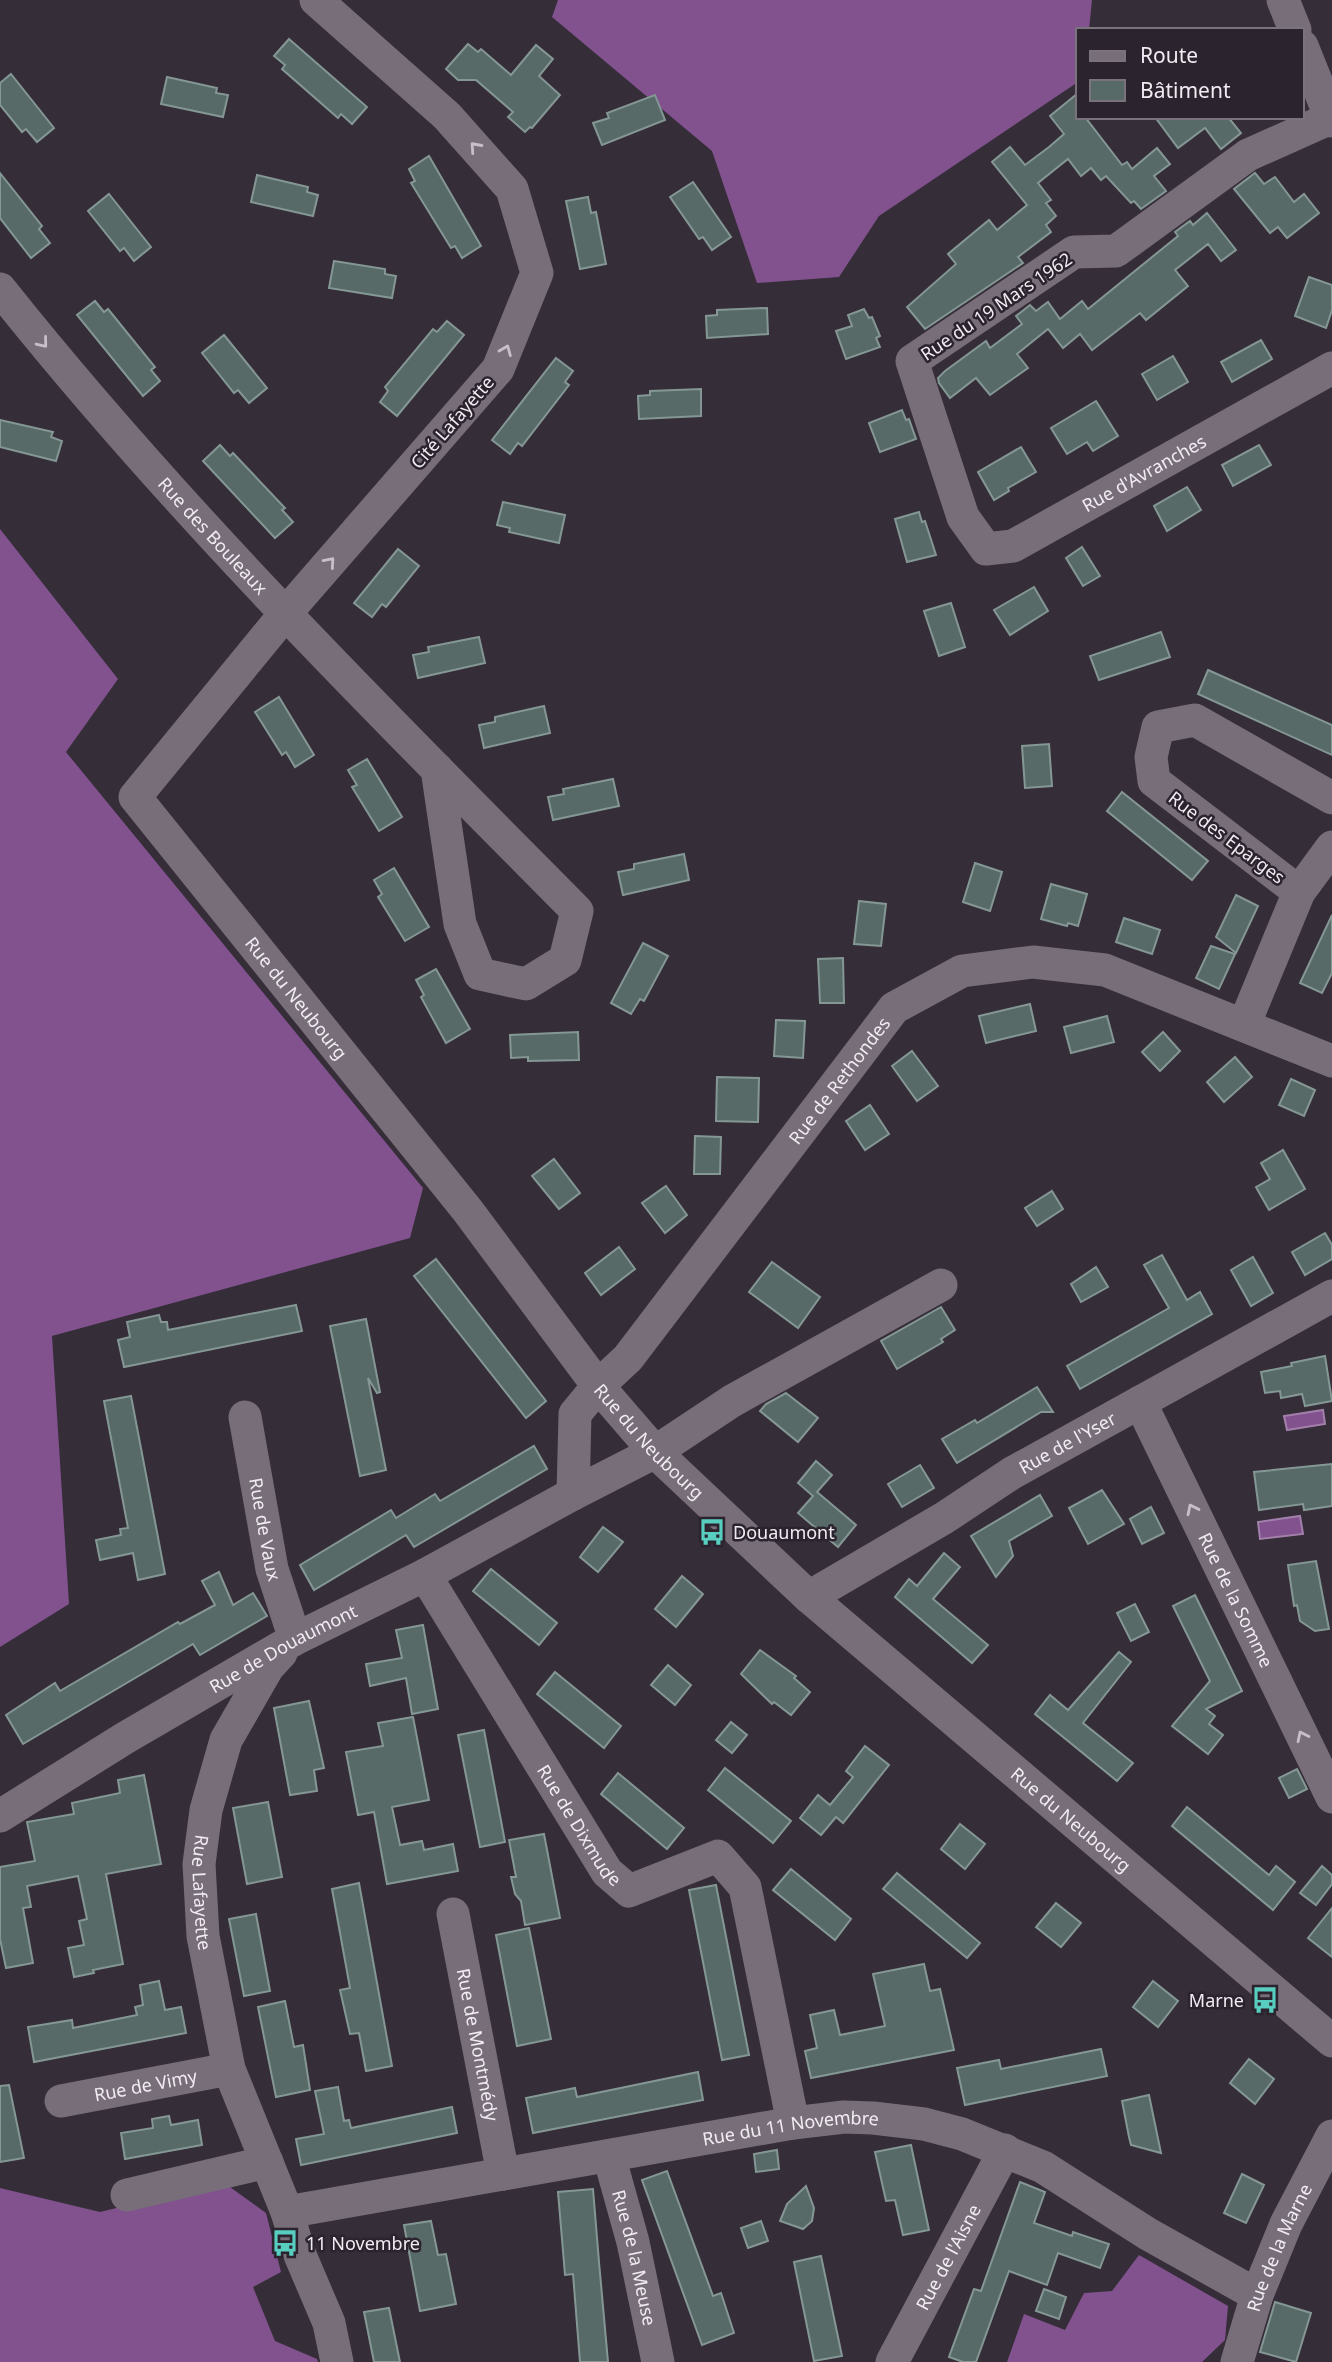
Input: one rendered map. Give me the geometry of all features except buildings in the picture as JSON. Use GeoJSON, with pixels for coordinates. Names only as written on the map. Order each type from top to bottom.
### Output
{"type":"FeatureCollection","features":[{"type":"Feature","properties":{"kind":"street","name":"Cité Lafayette"},"geometry":{"type":"LineString","coordinates":[[135,797],[285,614],[498,369],[537,273],[512,189],[447,116],[316,0]]}},
{"type":"Feature","properties":{"kind":"street"},"geometry":{"type":"LineString","coordinates":[[1283,0],[1295,28]]}},
{"type":"Feature","properties":{"kind":"street"},"geometry":{"type":"LineString","coordinates":[[1304,51],[1329,107]]}},
{"type":"Feature","properties":{"kind":"street","name":"Rue du 19 Mars 1962"},"geometry":{"type":"LineString","coordinates":[[963,517],[912,361],[1074,252],[1116,251],[1248,155],[1329,107]]}},
{"type":"Feature","properties":{"kind":"street","name":"Rue des Bouleaux"},"geometry":{"type":"LineString","coordinates":[[0,289],[62,368],[285,614],[577,911],[565,960],[527,984],[480,974],[460,924],[437,769]]}},
{"type":"Feature","properties":{"kind":"street","name":"Rue d'Avranches"},"geometry":{"type":"LineString","coordinates":[[963,517],[986,549],[1013,546],[1332,368]]}},
{"type":"Feature","properties":{"kind":"street","name":"Rue des Eparges"},"geometry":{"type":"LineString","coordinates":[[1299,892],[1154,781],[1151,757],[1158,727],[1195,720],[1332,798]]}},
{"type":"Feature","properties":{"kind":"street","name":"Rue du Neubourg"},"geometry":{"type":"LineString","coordinates":[[135,797],[468,1211],[598,1386],[655,1452],[809,1597],[1332,2041]]}},
{"type":"Feature","properties":{"kind":"street","name":"Rue des Eparges"},"geometry":{"type":"LineString","coordinates":[[1244,1025],[1299,892],[1332,847]]}},
{"type":"Feature","properties":{"kind":"street","name":"Rue de Rethondes"},"geometry":{"type":"LineString","coordinates":[[598,1386],[628,1357],[894,1008],[962,971],[1033,961],[1105,970],[1332,1061]]}},
{"type":"Feature","properties":{"kind":"street","name":"Rue de Douaumont"},"geometry":{"type":"LineString","coordinates":[[0,1816],[125,1738],[295,1639],[425,1575],[573,1493],[655,1452],[733,1401],[940,1285]]}},
{"type":"Feature","properties":{"kind":"street","name":"Rue de l'Yser"},"geometry":{"type":"LineString","coordinates":[[809,1597],[944,1518],[1012,1474],[1332,1296]]}},
{"type":"Feature","properties":{"kind":"street"},"geometry":{"type":"LineString","coordinates":[[573,1493],[575,1414],[598,1386]]}},
{"type":"Feature","properties":{"kind":"street","name":"Rue de la Somme"},"geometry":{"type":"LineString","coordinates":[[1140,1402],[1332,1797]]}},
{"type":"Feature","properties":{"kind":"street","name":"Rue de Vaux"},"geometry":{"type":"LineString","coordinates":[[245,1417],[272,1569],[295,1639]]}},
{"type":"Feature","properties":{"kind":"street","name":"Rue de Dixmude"},"geometry":{"type":"LineString","coordinates":[[425,1575],[607,1872],[629,1891],[719,1856],[746,1887],[793,2123]]}},
{"type":"Feature","properties":{"kind":"street","name":"Rue Lafayette"},"geometry":{"type":"LineString","coordinates":[[295,1639],[268,1667],[226,1740],[206,1810],[199,1864],[203,1936],[229,2069],[329,2323],[337,2362]]}},
{"type":"Feature","properties":{"kind":"street","name":"Rue de Montmédy"},"geometry":{"type":"LineString","coordinates":[[453,1914],[503,2174]]}},
{"type":"Feature","properties":{"kind":"street","name":"Rue de Vimy"},"geometry":{"type":"LineString","coordinates":[[61,2101],[229,2069]]}},
{"type":"Feature","properties":{"kind":"street","name":"Rue du 11 Novembre"},"geometry":{"type":"LineString","coordinates":[[287,2212],[793,2123],[844,2117],[873,2118],[924,2124],[962,2134],[1043,2167],[1148,2234],[1257,2295]]}},
{"type":"Feature","properties":{"kind":"street","name":"Rue de la Marne"},"geometry":{"type":"LineString","coordinates":[[1237,2362],[1257,2295],[1286,2224],[1332,2136]]}},
{"type":"Feature","properties":{"kind":"street","name":"Rue de l'Aisne"},"geometry":{"type":"LineString","coordinates":[[892,2362],[1004,2150]]}},
{"type":"Feature","properties":{"kind":"street","name":"Rue de la Meuse"},"geometry":{"type":"LineString","coordinates":[[609,2155],[633,2242],[658,2362]]}},
{"type":"Feature","properties":{"kind":"street"},"geometry":{"type":"LineString","coordinates":[[127,2195],[267,2162]]}},
{"type":"Feature","properties":{"kind":"shaded area"},"geometry":{"type":"Polygon","coordinates":[[[558,0],[1092,0],[1089,28],[1076,28],[1076,83],[879,216],[839,277],[757,283],[712,151],[552,17],[558,0]]]}},
{"type":"Feature","properties":{"kind":"shaded area"},"geometry":{"type":"Polygon","coordinates":[[[0,529],[118,679],[66,752],[423,1188],[410,1238],[52,1336],[69,1604],[0,1647],[0,529]]]}},
{"type":"Feature","properties":{"kind":"shaded area"},"geometry":{"type":"Polygon","coordinates":[[[1323,1410],[1325,1424],[1287,1430],[1284,1416],[1323,1410]]]}},
{"type":"Feature","properties":{"kind":"shaded area"},"geometry":{"type":"Polygon","coordinates":[[[1300,1516],[1303,1534],[1260,1539],[1258,1522],[1300,1516]]]}},
{"type":"Feature","properties":{"kind":"shaded area"},"geometry":{"type":"Polygon","coordinates":[[[223,2182],[266,2213],[281,2272],[253,2287],[275,2341],[317,2359],[318,2362],[0,2362],[0,2188],[100,2212],[223,2182]]]}},
{"type":"Feature","properties":{"kind":"shaded area"},"geometry":{"type":"Polygon","coordinates":[[[1139,2255],[1228,2306],[1225,2340],[1202,2362],[1007,2362],[1024,2314],[1065,2330],[1084,2293],[1112,2291],[1139,2255]]]}},
{"type":"Feature","properties":{"kind":"place","name":"Douaumont"},"geometry":{"type":"Point","coordinates":[712,1532]}},
{"type":"Feature","properties":{"kind":"place","name":"Marne"},"geometry":{"type":"Point","coordinates":[1265,2000]}},
{"type":"Feature","properties":{"kind":"place","name":"11 Novembre"},"geometry":{"type":"Point","coordinates":[285,2243]}}]}
